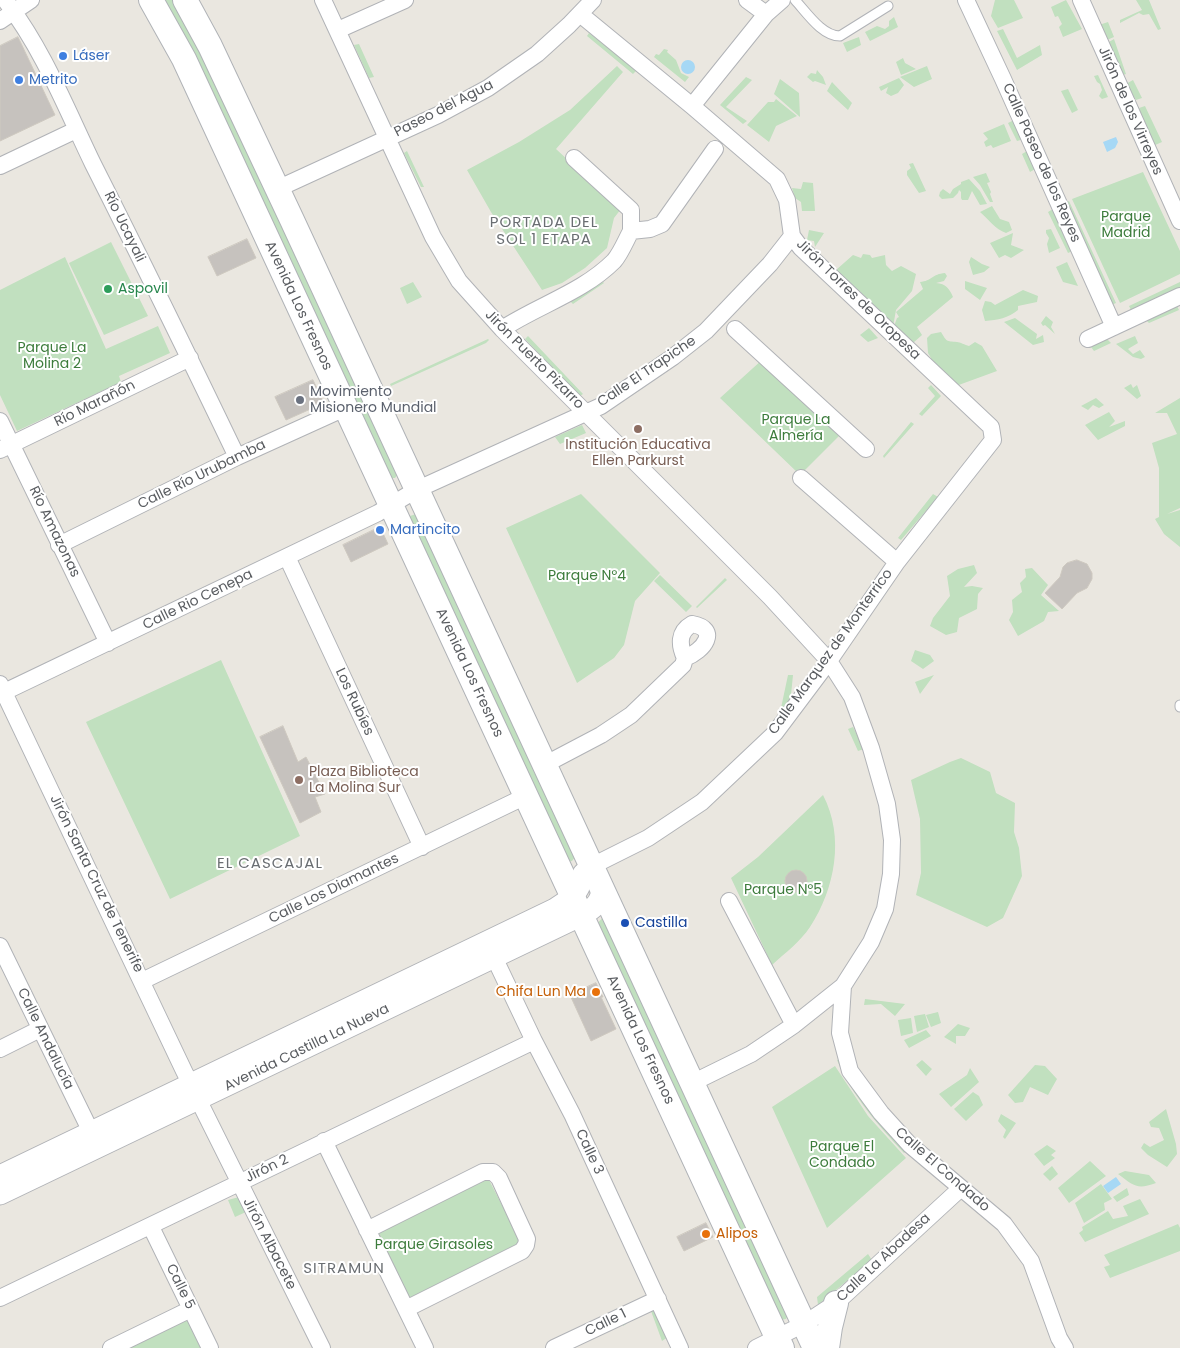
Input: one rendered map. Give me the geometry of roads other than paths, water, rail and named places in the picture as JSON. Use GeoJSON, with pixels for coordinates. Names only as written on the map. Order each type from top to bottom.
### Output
{"type":"FeatureCollection","features":[{"type":"Feature","properties":{"kind":"main road","name":"Avenida Los Fresnos"},"geometry":{"type":"LineString","coordinates":[[151,0],[184,59],[780,1343]]}},
{"type":"Feature","properties":{"kind":"main road","name":"Avenida Los Fresnos"},"geometry":{"type":"LineString","coordinates":[[185,0],[210,46],[277,189],[815,1348]]}},
{"type":"Feature","properties":{"kind":"main road"},"geometry":{"type":"LineString","coordinates":[[827,1348],[836,1303]]}},
{"type":"Feature","properties":{"kind":"street"},"geometry":{"type":"LineString","coordinates":[[0,21],[10,6],[31,0]]}},
{"type":"Feature","properties":{"kind":"street","name":"Jirón Puerto Pizarro"},"geometry":{"type":"LineString","coordinates":[[323,0],[433,238],[445,260],[470,295],[747,573],[829,660],[852,697],[872,748],[887,804],[892,840],[891,874],[885,909],[872,942],[843,986]]}},
{"type":"Feature","properties":{"kind":"street"},"geometry":{"type":"LineString","coordinates":[[338,30],[405,0]]}},
{"type":"Feature","properties":{"kind":"street","name":"Paseo del Agua"},"geometry":{"type":"LineString","coordinates":[[277,189],[464,102],[488,88],[537,54],[593,0]]}},
{"type":"Feature","properties":{"kind":"street"},"geometry":{"type":"LineString","coordinates":[[747,0],[766,14]]}},
{"type":"Feature","properties":{"kind":"street"},"geometry":{"type":"LineString","coordinates":[[692,106],[766,14],[782,0]]}},
{"type":"Feature","properties":{"kind":"street","name":"Calle Paseo de los Reyes"},"geometry":{"type":"LineString","coordinates":[[966,0],[1114,328]]}},
{"type":"Feature","properties":{"kind":"street","name":"Jirón de los Virreyes"},"geometry":{"type":"LineString","coordinates":[[1080,0],[1180,221]]}},
{"type":"Feature","properties":{"kind":"street","name":"Río Ucayali"},"geometry":{"type":"LineString","coordinates":[[10,6],[60,90],[76,130],[190,358],[237,458]]}},
{"type":"Feature","properties":{"kind":"street","name":"Jirón Torres de Oropesa"},"geometry":{"type":"LineString","coordinates":[[580,14],[777,179],[787,200],[792,236],[813,260],[991,427],[993,440]]}},
{"type":"Feature","properties":{"kind":"street"},"geometry":{"type":"LineString","coordinates":[[0,166],[76,130]]}},
{"type":"Feature","properties":{"kind":"street"},"geometry":{"type":"LineString","coordinates":[[631,231],[650,229],[662,224],[715,149]]}},
{"type":"Feature","properties":{"kind":"street"},"geometry":{"type":"LineString","coordinates":[[502,329],[520,317],[582,286],[615,260],[631,231],[631,210],[574,158]]}},
{"type":"Feature","properties":{"kind":"street","name":"Calle El Trapiche"},"geometry":{"type":"LineString","coordinates":[[391,506],[416,490],[601,406],[706,332],[758,277],[792,236]]}},
{"type":"Feature","properties":{"kind":"street"},"geometry":{"type":"LineString","coordinates":[[1088,338],[1114,328],[1180,296]]}},
{"type":"Feature","properties":{"kind":"street"},"geometry":{"type":"LineString","coordinates":[[735,329],[866,448]]}},
{"type":"Feature","properties":{"kind":"street","name":"Río Marañón"},"geometry":{"type":"LineString","coordinates":[[6,447],[190,358]]}},
{"type":"Feature","properties":{"kind":"street","name":"Calle Río Urubamba"},"geometry":{"type":"LineString","coordinates":[[59,545],[237,458],[345,408]]}},
{"type":"Feature","properties":{"kind":"street","name":"Río Amazonas"},"geometry":{"type":"LineString","coordinates":[[0,421],[6,447],[59,545],[108,643]]}},
{"type":"Feature","properties":{"kind":"street","name":"Calle Marquez de Monterrico"},"geometry":{"type":"LineString","coordinates":[[592,866],[648,838],[702,802],[775,733],[829,660],[897,562],[993,440]]}},
{"type":"Feature","properties":{"kind":"street"},"geometry":{"type":"LineString","coordinates":[[801,478],[897,562]]}},
{"type":"Feature","properties":{"kind":"street","name":"Calle Rio Cenepa"},"geometry":{"type":"LineString","coordinates":[[1,690],[108,643],[391,506]]}},
{"type":"Feature","properties":{"kind":"street","name":"Los Rubíes"},"geometry":{"type":"LineString","coordinates":[[287,557],[422,847]]}},
{"type":"Feature","properties":{"kind":"street"},"geometry":{"type":"LineString","coordinates":[[544,765],[601,735],[631,715],[683,665],[685,658]]}},
{"type":"Feature","properties":{"kind":"street","name":"Jirón Santa Cruz de Tenerife"},"geometry":{"type":"LineString","coordinates":[[1,690],[195,1092]]}},
{"type":"Feature","properties":{"kind":"street","name":"Calle Los Diamantes"},"geometry":{"type":"LineString","coordinates":[[142,981],[526,796]]}},
{"type":"Feature","properties":{"kind":"street"},"geometry":{"type":"LineString","coordinates":[[578,906],[579,887],[583,874],[592,866]]}},
{"type":"Feature","properties":{"kind":"street","name":"Avenida Castilla La Nueva"},"geometry":{"type":"LineString","coordinates":[[0,1194],[195,1092],[555,910],[598,904],[602,897],[602,890]]}},
{"type":"Feature","properties":{"kind":"street"},"geometry":{"type":"LineString","coordinates":[[729,901],[794,1025]]}},
{"type":"Feature","properties":{"kind":"street","name":"Avenida Castilla La Nueva"},"geometry":{"type":"LineString","coordinates":[[0,1176],[91,1132],[195,1092],[494,957],[578,906]]}},
{"type":"Feature","properties":{"kind":"street","name":"Calle Andalucía"},"geometry":{"type":"LineString","coordinates":[[0,946],[91,1132]]}},
{"type":"Feature","properties":{"kind":"street","name":"Calle 3"},"geometry":{"type":"LineString","coordinates":[[494,957],[534,1041],[572,1114],[680,1348]]}},
{"type":"Feature","properties":{"kind":"street"},"geometry":{"type":"LineString","coordinates":[[692,1083],[751,1054],[794,1025],[843,986]]}},
{"type":"Feature","properties":{"kind":"street","name":"Calle El Condado"},"geometry":{"type":"LineString","coordinates":[[843,986],[840,1033],[850,1071],[880,1114],[910,1145],[1004,1224],[1032,1261],[1065,1348]]}},
{"type":"Feature","properties":{"kind":"street"},"geometry":{"type":"LineString","coordinates":[[0,1049],[40,1029]]}},
{"type":"Feature","properties":{"kind":"street","name":"Jirón 2"},"geometry":{"type":"LineString","coordinates":[[0,1298],[534,1041]]}},
{"type":"Feature","properties":{"kind":"street","name":"Jirón Albacete"},"geometry":{"type":"LineString","coordinates":[[195,1092],[322,1348]]}},
{"type":"Feature","properties":{"kind":"street"},"geometry":{"type":"LineString","coordinates":[[324,1141],[425,1348]]}},
{"type":"Feature","properties":{"kind":"street"},"geometry":{"type":"LineString","coordinates":[[367,1230],[483,1172],[493,1172],[498,1178],[527,1239],[522,1251],[406,1310]]}},
{"type":"Feature","properties":{"kind":"street","name":"Calle La Abadesa"},"geometry":{"type":"LineString","coordinates":[[756,1348],[780,1343],[804,1324],[836,1303],[961,1188]]}},
{"type":"Feature","properties":{"kind":"street","name":"Calle 5"},"geometry":{"type":"LineString","coordinates":[[151,1226],[210,1348]]}},
{"type":"Feature","properties":{"kind":"street","name":"Calle 1"},"geometry":{"type":"LineString","coordinates":[[554,1348],[658,1299]]}},
{"type":"Feature","properties":{"kind":"street"},"geometry":{"type":"LineString","coordinates":[[111,1348],[191,1309]]}},
{"type":"Feature","properties":{"kind":"lane"},"geometry":{"type":"LineString","coordinates":[[795,0],[826,33],[834,36],[840,36],[888,6]]}},
{"type":"Feature","properties":{"kind":"water"},"geometry":{"type":"Polygon","coordinates":[[[685,60],[691,60],[695,67],[691,74],[685,74],[681,70],[681,64],[685,60]]]}},
{"type":"Feature","properties":{"kind":"water"},"geometry":{"type":"Polygon","coordinates":[[[1116,137],[1118,142],[1115,148],[1107,152],[1103,142],[1116,137]]]}},
{"type":"Feature","properties":{"kind":"water"},"geometry":{"type":"Polygon","coordinates":[[[1116,1177],[1121,1184],[1108,1193],[1103,1186],[1116,1177]]]}},
{"type":"Feature","properties":{"kind":"place","name":"Láser"},"geometry":{"type":"Point","coordinates":[63,56]}},
{"type":"Feature","properties":{"kind":"place","name":"Metrito"},"geometry":{"type":"Point","coordinates":[19,80]}},
{"type":"Feature","properties":{"kind":"place","name":"Aspovil"},"geometry":{"type":"Point","coordinates":[108,289]}},
{"type":"Feature","properties":{"kind":"place","name":"Movimiento Misionero Mundial"},"geometry":{"type":"Point","coordinates":[300,400]}},
{"type":"Feature","properties":{"kind":"place","name":"Institución Educativa Ellen Parkurst"},"geometry":{"type":"Point","coordinates":[638,429]}},
{"type":"Feature","properties":{"kind":"place","name":"Martincito"},"geometry":{"type":"Point","coordinates":[380,530]}},
{"type":"Feature","properties":{"kind":"place","name":"Plaza Biblioteca La Molina Sur"},"geometry":{"type":"Point","coordinates":[299,780]}},
{"type":"Feature","properties":{"kind":"place","name":"Castilla"},"geometry":{"type":"Point","coordinates":[625,923]}},
{"type":"Feature","properties":{"kind":"place","name":"Chifa Lun Ma"},"geometry":{"type":"Point","coordinates":[596,992]}},
{"type":"Feature","properties":{"kind":"place","name":"Alipos"},"geometry":{"type":"Point","coordinates":[706,1234]}},
{"type":"Feature","properties":{"kind":"district","name":"PORTADA DEL SOL 1 ETAPA"},"geometry":{"type":"Point","coordinates":[544,232]}},
{"type":"Feature","properties":{"kind":"district","name":"EL CASCAJAL"},"geometry":{"type":"Point","coordinates":[270,864]}},
{"type":"Feature","properties":{"kind":"district","name":"SITRAMUN"},"geometry":{"type":"Point","coordinates":[344,1269]}},
{"type":"Feature","properties":{"kind":"park label","name":"Parque Madrid"},"geometry":{"type":"Point","coordinates":[1126,226]}},
{"type":"Feature","properties":{"kind":"park label","name":"Parque La Molina 2"},"geometry":{"type":"Point","coordinates":[52,356]}},
{"type":"Feature","properties":{"kind":"park label","name":"Parque La Almería"},"geometry":{"type":"Point","coordinates":[796,428]}},
{"type":"Feature","properties":{"kind":"park label","name":"Parque N°4"},"geometry":{"type":"Point","coordinates":[587,576]}},
{"type":"Feature","properties":{"kind":"park label","name":"Parque N°5"},"geometry":{"type":"Point","coordinates":[783,890]}},
{"type":"Feature","properties":{"kind":"park label","name":"Parque El Condado"},"geometry":{"type":"Point","coordinates":[842,1156]}},
{"type":"Feature","properties":{"kind":"park label","name":"Parque Girasoles"},"geometry":{"type":"Point","coordinates":[434,1245]}}]}
